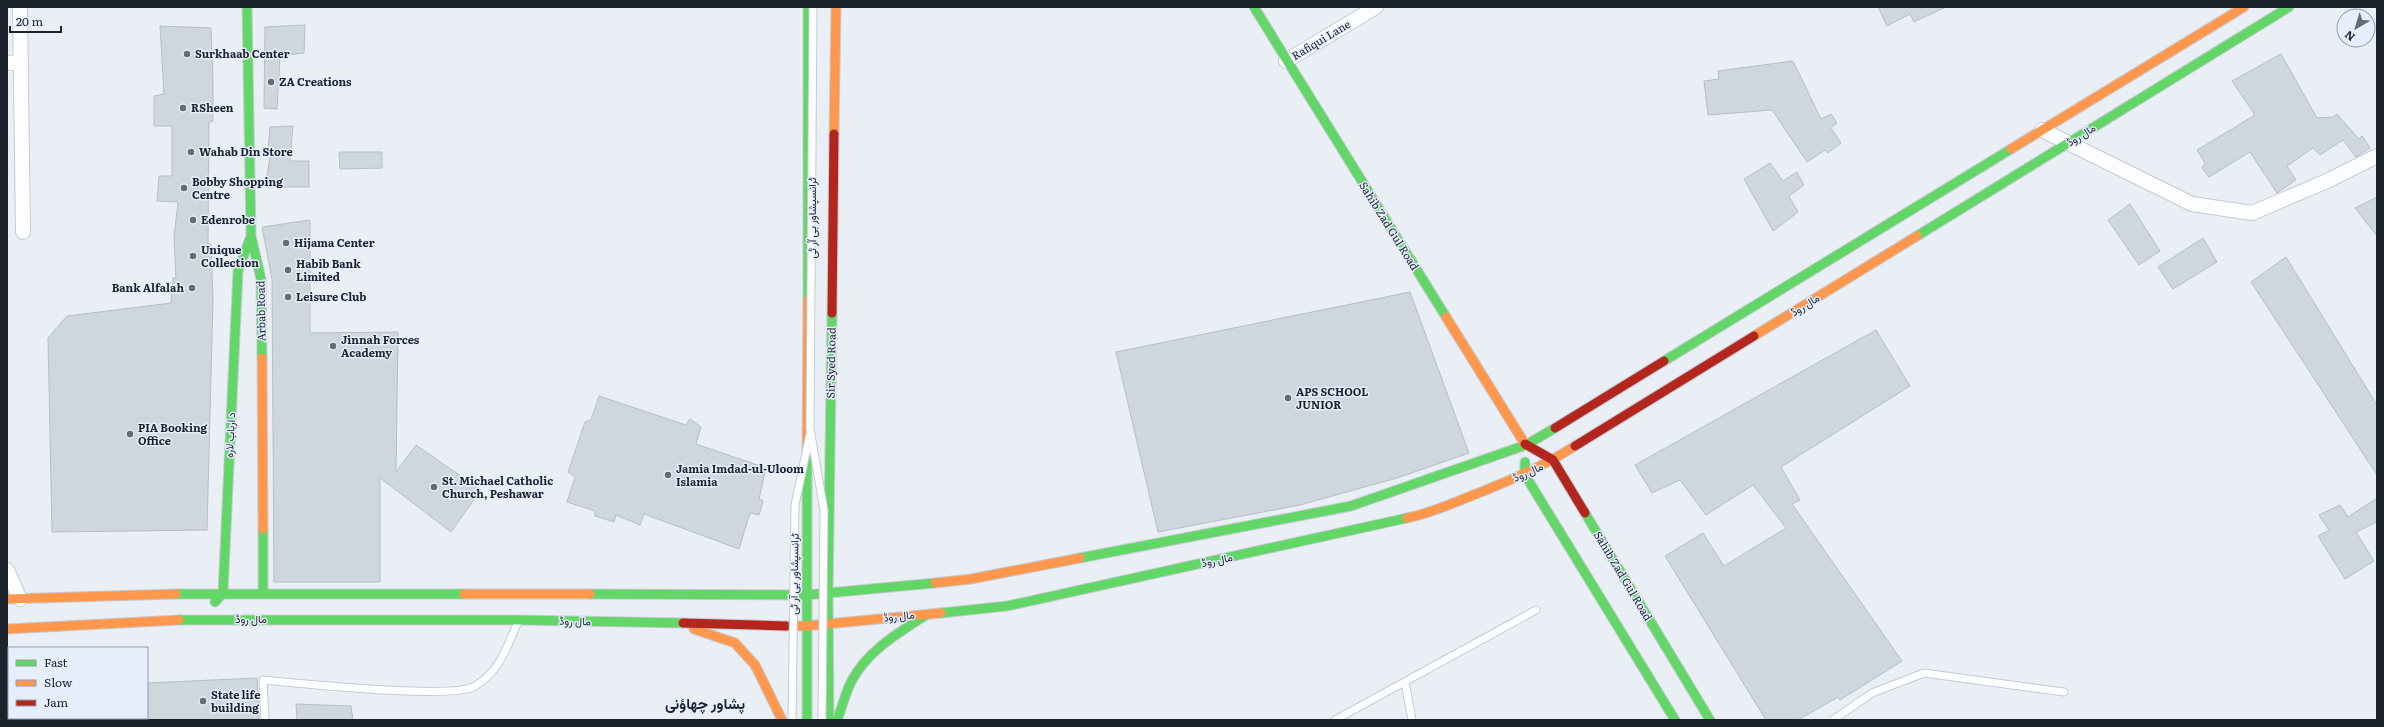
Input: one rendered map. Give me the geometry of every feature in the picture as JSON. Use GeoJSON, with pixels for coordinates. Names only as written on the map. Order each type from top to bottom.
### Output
{"type":"FeatureCollection","features":[{"type":"Feature","properties":{"kind":"main road","name":"Arbab Road"},"geometry":{"type":"LineString","coordinates":[[247,7],[251,236],[261,279],[263,593]]}},
{"type":"Feature","properties":{"kind":"main road"},"geometry":{"type":"LineString","coordinates":[[807,720],[808,7]]}},
{"type":"Feature","properties":{"kind":"main road","name":"Sir Syed Road"},"geometry":{"type":"LineString","coordinates":[[829,720],[827,164],[836,7]]}},
{"type":"Feature","properties":{"kind":"main road","name":"Sahib Zad Gul Road"},"geometry":{"type":"LineString","coordinates":[[1254,7],[1286,62],[1526,445],[1553,460],[1710,720]]}},
{"type":"Feature","properties":{"kind":"main road"},"geometry":{"type":"LineString","coordinates":[[14,599],[224,593],[806,596],[971,580],[1351,506],[1526,445],[2244,7]]}},
{"type":"Feature","properties":{"kind":"main road","name":"مال روڈ"},"geometry":{"type":"LineString","coordinates":[[7,629],[190,619],[519,620],[806,626],[1007,606],[1432,514],[1466,496],[1525,475],[1553,460],[2289,7]]}},
{"type":"Feature","properties":{"kind":"main road"},"geometry":{"type":"LineString","coordinates":[[807,164],[827,164]]}},
{"type":"Feature","properties":{"kind":"main road","name":"د ارباب لاره"},"geometry":{"type":"LineString","coordinates":[[224,593],[238,271],[251,236]]}},
{"type":"Feature","properties":{"kind":"main road"},"geometry":{"type":"LineString","coordinates":[[1526,445],[1525,475],[1675,720]]}},
{"type":"Feature","properties":{"kind":"main road"},"geometry":{"type":"LineString","coordinates":[[190,619],[206,609],[224,593]]}},
{"type":"Feature","properties":{"kind":"main road"},"geometry":{"type":"LineString","coordinates":[[837,720],[851,683],[866,660],[883,643],[929,613]]}},
{"type":"Feature","properties":{"kind":"main road"},"geometry":{"type":"LineString","coordinates":[[676,623],[735,643],[755,665],[782,720]]}},
{"type":"Feature","properties":{"kind":"street"},"geometry":{"type":"LineString","coordinates":[[20,7],[14,62],[23,232]]}},
{"type":"Feature","properties":{"kind":"street","name":"Rafiqui Lane"},"geometry":{"type":"LineString","coordinates":[[1286,62],[1376,7]]}},
{"type":"Feature","properties":{"kind":"street"},"geometry":{"type":"LineString","coordinates":[[2042,130],[2192,204],[2252,213],[2327,181],[2377,156]]}},
{"type":"Feature","properties":{"kind":"street"},"geometry":{"type":"LineString","coordinates":[[7,570],[14,599]]}},
{"type":"Feature","properties":{"kind":"lane","name":"ٹرانسپشاور بی آر ٹی"},"geometry":{"type":"LineString","coordinates":[[813,7],[810,429],[824,510],[822,720]]}},
{"type":"Feature","properties":{"kind":"lane","name":"ٹرانسپشاور بی آر ٹی"},"geometry":{"type":"LineString","coordinates":[[792,720],[795,505],[810,429]]}},
{"type":"Feature","properties":{"kind":"lane"},"geometry":{"type":"LineString","coordinates":[[1334,720],[1536,610]]}},
{"type":"Feature","properties":{"kind":"lane"},"geometry":{"type":"LineString","coordinates":[[265,720],[263,680],[403,691],[448,691],[474,687],[497,668],[519,620]]}},
{"type":"Feature","properties":{"kind":"lane"},"geometry":{"type":"LineString","coordinates":[[1834,720],[1872,693],[1924,673],[2064,692]]}},
{"type":"Feature","properties":{"kind":"lane"},"geometry":{"type":"LineString","coordinates":[[1405,682],[1412,720]]}},
{"type":"Feature","properties":{"kind":"building"},"geometry":{"type":"Polygon","coordinates":[[[1878,7],[1946,7],[1914,22],[1910,14],[1887,26],[1878,7]]]}},
{"type":"Feature","properties":{"kind":"building","name":"ZA Creations"},"geometry":{"type":"Polygon","coordinates":[[[305,25],[304,53],[280,56],[277,109],[264,108],[265,27],[305,25]]]}},
{"type":"Feature","properties":{"kind":"building","name":"PIA Booking Office"},"geometry":{"type":"Polygon","coordinates":[[[160,26],[211,28],[213,121],[209,122],[208,244],[211,244],[213,299],[207,530],[52,532],[48,338],[67,316],[171,303],[173,278],[176,278],[174,237],[178,202],[157,201],[159,176],[172,176],[172,126],[154,126],[154,96],[164,94],[160,26]]]}},
{"type":"Feature","properties":{"kind":"building"},"geometry":{"type":"Polygon","coordinates":[[[2281,54],[2317,118],[2333,117],[2337,114],[2359,139],[2362,136],[2370,148],[2356,157],[2343,140],[2320,155],[2313,148],[2287,166],[2296,180],[2277,193],[2250,152],[2209,177],[2202,168],[2205,163],[2197,150],[2255,115],[2232,81],[2281,54]]]}},
{"type":"Feature","properties":{"kind":"building"},"geometry":{"type":"Polygon","coordinates":[[[1793,61],[1821,119],[1831,114],[1837,123],[1831,128],[1841,143],[1828,153],[1825,150],[1807,162],[1772,110],[1708,115],[1704,81],[1719,79],[1718,71],[1793,61]]]}},
{"type":"Feature","properties":{"kind":"building"},"geometry":{"type":"Polygon","coordinates":[[[293,126],[290,161],[309,161],[309,187],[265,187],[271,152],[268,152],[270,127],[293,126]]]}},
{"type":"Feature","properties":{"kind":"building"},"geometry":{"type":"Polygon","coordinates":[[[339,152],[382,152],[382,168],[340,169],[339,152]]]}},
{"type":"Feature","properties":{"kind":"building"},"geometry":{"type":"Polygon","coordinates":[[[1770,163],[1783,181],[1797,172],[1804,185],[1789,196],[1798,212],[1773,231],[1744,179],[1770,163]]]}},
{"type":"Feature","properties":{"kind":"building"},"geometry":{"type":"Polygon","coordinates":[[[2377,197],[2377,236],[2355,208],[2377,197]]]}},
{"type":"Feature","properties":{"kind":"building"},"geometry":{"type":"Polygon","coordinates":[[[2130,204],[2160,251],[2139,265],[2108,220],[2130,204]]]}},
{"type":"Feature","properties":{"kind":"building"},"geometry":{"type":"Polygon","coordinates":[[[310,220],[310,333],[398,332],[396,472],[416,445],[481,490],[451,532],[380,478],[380,582],[274,582],[272,279],[262,227],[310,220]]]}},
{"type":"Feature","properties":{"kind":"building"},"geometry":{"type":"Polygon","coordinates":[[[2203,238],[2217,262],[2173,289],[2158,267],[2203,238]]]}},
{"type":"Feature","properties":{"kind":"building"},"geometry":{"type":"Polygon","coordinates":[[[2286,257],[2377,405],[2377,475],[2251,282],[2286,257]]]}},
{"type":"Feature","properties":{"kind":"building","name":"APS SCHOOL JUNIOR"},"geometry":{"type":"Polygon","coordinates":[[[1410,292],[1469,453],[1397,478],[1300,505],[1158,532],[1116,352],[1410,292]]]}},
{"type":"Feature","properties":{"kind":"building"},"geometry":{"type":"Polygon","coordinates":[[[1876,330],[1910,386],[1781,467],[1800,500],[1792,504],[1902,661],[1840,700],[1838,697],[1798,720],[1766,720],[1665,556],[1703,533],[1724,566],[1786,528],[1753,485],[1706,515],[1680,480],[1652,493],[1635,465],[1876,330]]]}},
{"type":"Feature","properties":{"kind":"building","name":"Jamia Imdad-ul-Uloom Islamia"},"geometry":{"type":"Polygon","coordinates":[[[599,396],[686,425],[690,419],[701,427],[696,444],[766,468],[759,499],[763,501],[759,515],[750,513],[739,549],[644,514],[640,525],[616,515],[614,522],[595,516],[595,511],[567,502],[575,477],[568,472],[585,422],[591,420],[599,396]]]}},
{"type":"Feature","properties":{"kind":"building"},"geometry":{"type":"Polygon","coordinates":[[[2377,498],[2377,522],[2356,532],[2374,561],[2345,579],[2318,536],[2329,530],[2319,515],[2340,505],[2348,517],[2377,498]]]}},
{"type":"Feature","properties":{"kind":"building","name":"State life building"},"geometry":{"type":"Polygon","coordinates":[[[257,678],[259,720],[147,720],[148,683],[257,678]]]}},
{"type":"Feature","properties":{"kind":"building"},"geometry":{"type":"Polygon","coordinates":[[[296,704],[351,706],[353,720],[297,720],[296,704]]]}},
{"type":"Feature","properties":{"kind":"traffic: fast"},"geometry":{"type":"LineString","coordinates":[[247,7],[251,236],[261,279],[262,358]]}},
{"type":"Feature","properties":{"kind":"traffic: fast"},"geometry":{"type":"LineString","coordinates":[[808,7],[808,300]]}},
{"type":"Feature","properties":{"kind":"traffic: fast"},"geometry":{"type":"LineString","coordinates":[[1254,7],[1446,317]]}},
{"type":"Feature","properties":{"kind":"traffic: fast"},"geometry":{"type":"LineString","coordinates":[[1917,236],[2289,7]]}},
{"type":"Feature","properties":{"kind":"traffic: fast"},"geometry":{"type":"LineString","coordinates":[[1664,361],[2011,149]]}},
{"type":"Feature","properties":{"kind":"traffic: fast"},"geometry":{"type":"LineString","coordinates":[[215,602],[223,593],[238,271],[251,236]]}},
{"type":"Feature","properties":{"kind":"traffic: fast"},"geometry":{"type":"LineString","coordinates":[[829,720],[828,594],[832,313]]}},
{"type":"Feature","properties":{"kind":"traffic: fast"},"geometry":{"type":"LineString","coordinates":[[1080,558],[1351,506],[1526,445],[1555,428]]}},
{"type":"Feature","properties":{"kind":"traffic: fast"},"geometry":{"type":"LineString","coordinates":[[807,451],[807,720]]}},
{"type":"Feature","properties":{"kind":"traffic: fast"},"geometry":{"type":"LineString","coordinates":[[1525,462],[1525,475],[1675,720]]}},
{"type":"Feature","properties":{"kind":"traffic: fast"},"geometry":{"type":"LineString","coordinates":[[1585,513],[1710,720]]}},
{"type":"Feature","properties":{"kind":"traffic: fast"},"geometry":{"type":"LineString","coordinates":[[941,613],[1007,606],[1407,518]]}},
{"type":"Feature","properties":{"kind":"traffic: fast"},"geometry":{"type":"LineString","coordinates":[[263,529],[263,593]]}},
{"type":"Feature","properties":{"kind":"traffic: fast"},"geometry":{"type":"LineString","coordinates":[[590,594],[806,595],[935,583]]}},
{"type":"Feature","properties":{"kind":"traffic: fast"},"geometry":{"type":"LineString","coordinates":[[176,594],[464,594]]}},
{"type":"Feature","properties":{"kind":"traffic: fast"},"geometry":{"type":"LineString","coordinates":[[837,720],[851,682],[866,661],[884,644],[926,615]]}},
{"type":"Feature","properties":{"kind":"traffic: fast"},"geometry":{"type":"LineString","coordinates":[[179,620],[519,620],[683,623]]}},
{"type":"Feature","properties":{"kind":"traffic: slow"},"geometry":{"type":"LineString","coordinates":[[834,134],[836,7]]}},
{"type":"Feature","properties":{"kind":"traffic: slow"},"geometry":{"type":"LineString","coordinates":[[2011,149],[2244,7]]}},
{"type":"Feature","properties":{"kind":"traffic: slow"},"geometry":{"type":"LineString","coordinates":[[1754,336],[1917,236]]}},
{"type":"Feature","properties":{"kind":"traffic: slow"},"geometry":{"type":"LineString","coordinates":[[807,451],[808,300]]}},
{"type":"Feature","properties":{"kind":"traffic: slow"},"geometry":{"type":"LineString","coordinates":[[1446,317],[1525,444]]}},
{"type":"Feature","properties":{"kind":"traffic: slow"},"geometry":{"type":"LineString","coordinates":[[262,358],[263,529]]}},
{"type":"Feature","properties":{"kind":"traffic: slow"},"geometry":{"type":"LineString","coordinates":[[1407,518],[1442,508],[1502,483],[1539,466],[1575,446]]}},
{"type":"Feature","properties":{"kind":"traffic: slow"},"geometry":{"type":"LineString","coordinates":[[935,583],[971,579],[1080,558]]}},
{"type":"Feature","properties":{"kind":"traffic: slow"},"geometry":{"type":"LineString","coordinates":[[7,599],[176,594]]}},
{"type":"Feature","properties":{"kind":"traffic: slow"},"geometry":{"type":"LineString","coordinates":[[464,594],[590,594]]}},
{"type":"Feature","properties":{"kind":"traffic: slow"},"geometry":{"type":"LineString","coordinates":[[786,626],[806,626],[941,613]]}},
{"type":"Feature","properties":{"kind":"traffic: slow"},"geometry":{"type":"LineString","coordinates":[[7,629],[179,620]]}},
{"type":"Feature","properties":{"kind":"traffic: slow"},"geometry":{"type":"LineString","coordinates":[[694,629],[735,643],[755,665],[782,720]]}},
{"type":"Feature","properties":{"kind":"traffic: jam"},"geometry":{"type":"LineString","coordinates":[[832,313],[834,134]]}},
{"type":"Feature","properties":{"kind":"traffic: jam"},"geometry":{"type":"LineString","coordinates":[[1575,446],[1754,336]]}},
{"type":"Feature","properties":{"kind":"traffic: jam"},"geometry":{"type":"LineString","coordinates":[[1555,428],[1664,361]]}},
{"type":"Feature","properties":{"kind":"traffic: jam"},"geometry":{"type":"LineString","coordinates":[[1525,444],[1553,460],[1585,513]]}},
{"type":"Feature","properties":{"kind":"traffic: jam"},"geometry":{"type":"LineString","coordinates":[[683,623],[786,626]]}},
{"type":"Feature","properties":{"kind":"place","name":"Surkhaab Center"},"geometry":{"type":"Point","coordinates":[187,54]}},
{"type":"Feature","properties":{"kind":"place","name":"ZA Creations"},"geometry":{"type":"Point","coordinates":[271,82]}},
{"type":"Feature","properties":{"kind":"place","name":"RSheen"},"geometry":{"type":"Point","coordinates":[183,108]}},
{"type":"Feature","properties":{"kind":"place","name":"Wahab Din Store"},"geometry":{"type":"Point","coordinates":[191,152]}},
{"type":"Feature","properties":{"kind":"place","name":"Bobby Shopping Centre"},"geometry":{"type":"Point","coordinates":[184,188]}},
{"type":"Feature","properties":{"kind":"place","name":"Edenrobe"},"geometry":{"type":"Point","coordinates":[193,220]}},
{"type":"Feature","properties":{"kind":"place","name":"Hijama Center"},"geometry":{"type":"Point","coordinates":[286,243]}},
{"type":"Feature","properties":{"kind":"place","name":"Unique Collection"},"geometry":{"type":"Point","coordinates":[193,256]}},
{"type":"Feature","properties":{"kind":"place","name":"Habib Bank Limited"},"geometry":{"type":"Point","coordinates":[288,270]}},
{"type":"Feature","properties":{"kind":"place","name":"Bank Alfalah"},"geometry":{"type":"Point","coordinates":[192,288]}},
{"type":"Feature","properties":{"kind":"place","name":"Leisure Club"},"geometry":{"type":"Point","coordinates":[288,297]}},
{"type":"Feature","properties":{"kind":"place","name":"Jinnah Forces Academy"},"geometry":{"type":"Point","coordinates":[333,346]}},
{"type":"Feature","properties":{"kind":"place","name":"APS SCHOOL JUNIOR"},"geometry":{"type":"Point","coordinates":[1288,398]}},
{"type":"Feature","properties":{"kind":"place","name":"PIA Booking Office"},"geometry":{"type":"Point","coordinates":[130,434]}},
{"type":"Feature","properties":{"kind":"place","name":"Jamia Imdad-ul-Uloom Islamia"},"geometry":{"type":"Point","coordinates":[668,475]}},
{"type":"Feature","properties":{"kind":"place","name":"St. Michael Catholic Church, Peshawar"},"geometry":{"type":"Point","coordinates":[434,487]}},
{"type":"Feature","properties":{"kind":"place","name":"State life building"},"geometry":{"type":"Point","coordinates":[203,701]}},
{"type":"Feature","properties":{"kind":"district","name":"پشاور چھاؤنی"},"geometry":{"type":"Point","coordinates":[705,704]}}]}
